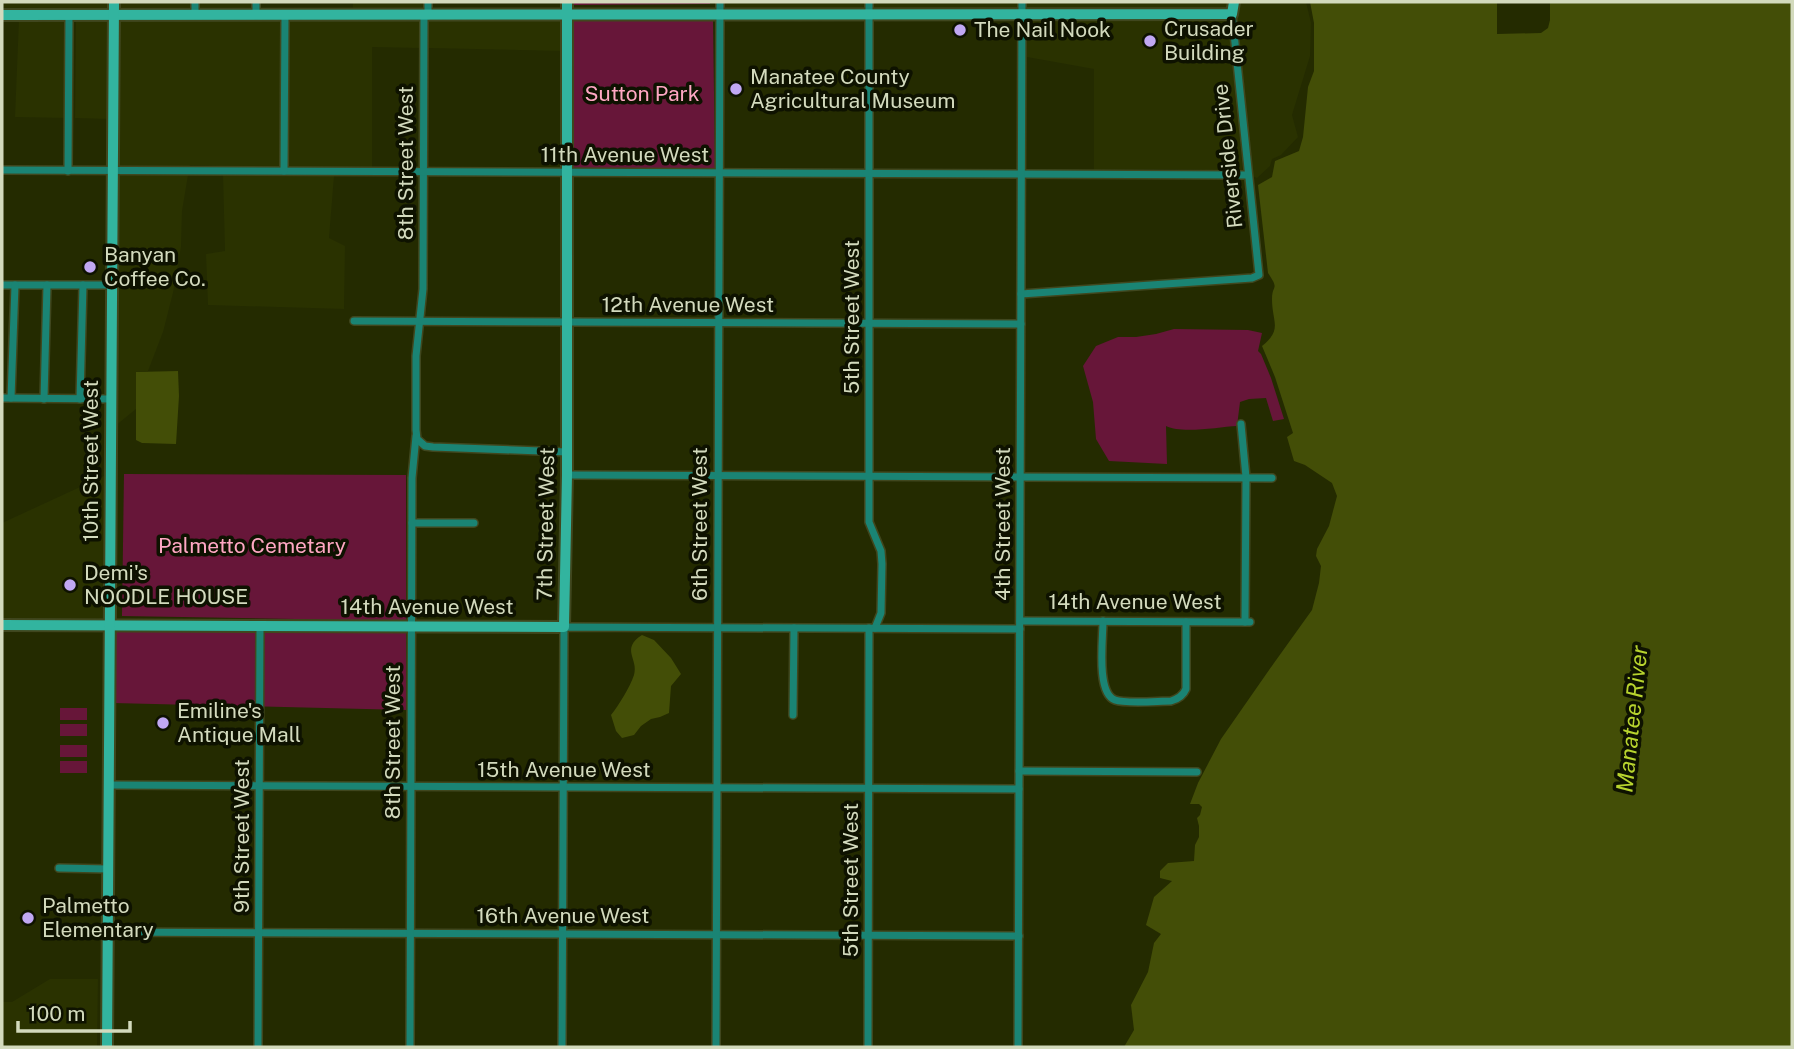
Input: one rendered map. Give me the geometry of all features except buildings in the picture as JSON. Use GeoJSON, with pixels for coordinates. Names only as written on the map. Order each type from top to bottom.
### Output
{"type":"FeatureCollection","features":[{"type":"Feature","properties":{"kind":"street","name":"10th Street West"},"geometry":{"type":"LineString","coordinates":[[107,1047],[114,2]]}},
{"type":"Feature","properties":{"kind":"street"},"geometry":{"type":"LineString","coordinates":[[195,2],[195,15]]}},
{"type":"Feature","properties":{"kind":"street"},"geometry":{"type":"LineString","coordinates":[[256,2],[256,15]]}},
{"type":"Feature","properties":{"kind":"street","name":"8th Street West"},"geometry":{"type":"LineString","coordinates":[[410,1047],[412,478],[417,438],[416,356],[423,289],[422,173],[428,2]]}},
{"type":"Feature","properties":{"kind":"street","name":"7th Street West"},"geometry":{"type":"LineString","coordinates":[[562,1047],[567,475],[567,2]]}},
{"type":"Feature","properties":{"kind":"street","name":"6th Street West"},"geometry":{"type":"LineString","coordinates":[[716,1047],[720,2]]}},
{"type":"Feature","properties":{"kind":"street","name":"5th Street West"},"geometry":{"type":"LineString","coordinates":[[868,1047],[872,628],[881,613],[882,564],[881,551],[869,522],[869,2]]}},
{"type":"Feature","properties":{"kind":"street"},"geometry":{"type":"LineString","coordinates":[[2,15],[869,15],[1023,8],[1233,8]]}},
{"type":"Feature","properties":{"kind":"street","name":"4th Street West"},"geometry":{"type":"LineString","coordinates":[[1018,1047],[1023,8]]}},
{"type":"Feature","properties":{"kind":"street","name":"Riverside Drive"},"geometry":{"type":"LineString","coordinates":[[1021,294],[1252,278],[1259,275],[1233,8]]}},
{"type":"Feature","properties":{"kind":"street"},"geometry":{"type":"LineString","coordinates":[[68,171],[69,15]]}},
{"type":"Feature","properties":{"kind":"street"},"geometry":{"type":"LineString","coordinates":[[284,172],[285,15]]}},
{"type":"Feature","properties":{"kind":"street","name":"11th Avenue West"},"geometry":{"type":"LineString","coordinates":[[2,170],[1248,175]]}},
{"type":"Feature","properties":{"kind":"street"},"geometry":{"type":"LineString","coordinates":[[2,285],[112,285]]}},
{"type":"Feature","properties":{"kind":"street"},"geometry":{"type":"LineString","coordinates":[[11,398],[15,285]]}},
{"type":"Feature","properties":{"kind":"street"},"geometry":{"type":"LineString","coordinates":[[44,399],[47,285]]}},
{"type":"Feature","properties":{"kind":"street"},"geometry":{"type":"LineString","coordinates":[[80,399],[83,285]]}},
{"type":"Feature","properties":{"kind":"street","name":"12th Avenue West"},"geometry":{"type":"LineString","coordinates":[[354,321],[1021,324]]}},
{"type":"Feature","properties":{"kind":"street"},"geometry":{"type":"LineString","coordinates":[[2,398],[111,399]]}},
{"type":"Feature","properties":{"kind":"street"},"geometry":{"type":"LineString","coordinates":[[1241,424],[1246,477]]}},
{"type":"Feature","properties":{"kind":"street"},"geometry":{"type":"LineString","coordinates":[[417,438],[421,444],[433,447],[567,452]]}},
{"type":"Feature","properties":{"kind":"street"},"geometry":{"type":"LineString","coordinates":[[567,475],[1272,478]]}},
{"type":"Feature","properties":{"kind":"street","name":"14th Avenue West"},"geometry":{"type":"LineString","coordinates":[[2,625],[872,628],[1103,621],[1248,622],[1246,477]]}},
{"type":"Feature","properties":{"kind":"street"},"geometry":{"type":"LineString","coordinates":[[412,523],[474,523]]}},
{"type":"Feature","properties":{"kind":"street"},"geometry":{"type":"LineString","coordinates":[[1103,621],[1104,684],[1108,695],[1119,701],[1171,701],[1183,694],[1186,689],[1186,622]]}},
{"type":"Feature","properties":{"kind":"street","name":"9th Street West"},"geometry":{"type":"LineString","coordinates":[[258,1047],[260,626]]}},
{"type":"Feature","properties":{"kind":"street"},"geometry":{"type":"LineString","coordinates":[[793,715],[794,628]]}},
{"type":"Feature","properties":{"kind":"street"},"geometry":{"type":"LineString","coordinates":[[1019,771],[1197,772]]}},
{"type":"Feature","properties":{"kind":"street","name":"15th Avenue West"},"geometry":{"type":"LineString","coordinates":[[108,785],[1019,789]]}},
{"type":"Feature","properties":{"kind":"street"},"geometry":{"type":"LineString","coordinates":[[59,867],[108,869]]}},
{"type":"Feature","properties":{"kind":"street","name":"16th Avenue West"},"geometry":{"type":"LineString","coordinates":[[108,932],[1018,936]]}},
{"type":"Feature","properties":{"kind":"shaded area"},"geometry":{"type":"Polygon","coordinates":[[[2,2],[110,2],[110,11],[2,12],[2,2]]]}},
{"type":"Feature","properties":{"kind":"shaded area"},"geometry":{"type":"Polygon","coordinates":[[[118,2],[190,2],[190,11],[118,11],[118,2]]]}},
{"type":"Feature","properties":{"kind":"shaded area"},"geometry":{"type":"Polygon","coordinates":[[[199,2],[252,2],[252,11],[199,11],[199,2]]]}},
{"type":"Feature","properties":{"kind":"shaded area"},"geometry":{"type":"Polygon","coordinates":[[[353,2],[423,2],[423,12],[353,13],[353,2]]]}},
{"type":"Feature","properties":{"kind":"shaded area"},"geometry":{"type":"Polygon","coordinates":[[[724,2],[865,2],[865,11],[724,12],[724,2]]]}},
{"type":"Feature","properties":{"kind":"shaded area"},"geometry":{"type":"Polygon","coordinates":[[[874,2],[1018,2],[1018,9],[873,11],[874,2]]]}},
{"type":"Feature","properties":{"kind":"shaded area"},"geometry":{"type":"Polygon","coordinates":[[[1027,2],[1229,2],[1228,10],[1027,9],[1027,2]]]}},
{"type":"Feature","properties":{"kind":"shaded area"},"geometry":{"type":"Polygon","coordinates":[[[1238,2],[1306,2],[1311,23],[1310,56],[1292,115],[1298,137],[1281,155],[1272,159],[1270,166],[1257,178],[1252,176],[1238,2]]]}},
{"type":"Feature","properties":{"kind":"shaded area"},"geometry":{"type":"Polygon","coordinates":[[[1027,17],[1228,18],[1243,171],[1094,170],[1094,69],[1027,57],[1027,17]]]}},
{"type":"Feature","properties":{"kind":"shaded area"},"geometry":{"type":"Polygon","coordinates":[[[19,19],[67,19],[67,118],[15,117],[19,19]]]}},
{"type":"Feature","properties":{"kind":"shaded area"},"geometry":{"type":"Polygon","coordinates":[[[76,19],[110,19],[109,119],[75,118],[76,19]]]}},
{"type":"Feature","properties":{"kind":"shaded area"},"geometry":{"type":"Polygon","coordinates":[[[118,19],[281,19],[279,168],[190,165],[117,167],[118,19]]]}},
{"type":"Feature","properties":{"kind":"shaded area"},"geometry":{"type":"Polygon","coordinates":[[[290,19],[419,20],[419,48],[372,47],[372,168],[288,168],[290,19]]]}},
{"type":"Feature","properties":{"kind":"shaded area"},"geometry":{"type":"Polygon","coordinates":[[[428,19],[562,19],[563,51],[428,48],[428,19]]]}},
{"type":"Feature","properties":{"kind":"shaded area"},"geometry":{"type":"Polygon","coordinates":[[[117,175],[188,175],[182,211],[181,247],[163,332],[148,371],[136,372],[136,409],[115,426],[117,175]]]}},
{"type":"Feature","properties":{"kind":"shaded area"},"geometry":{"type":"Polygon","coordinates":[[[223,175],[334,176],[329,238],[345,246],[344,309],[208,305],[206,254],[225,251],[223,175]]]}},
{"type":"Feature","properties":{"kind":"shaded area"},"geometry":{"type":"Polygon","coordinates":[[[106,475],[105,622],[2,621],[2,523],[106,475]]]}},
{"type":"Feature","properties":{"kind":"shaded area"},"geometry":{"type":"Polygon","coordinates":[[[50,979],[98,979],[97,1047],[2,1047],[2,1002],[12,1002],[50,979]]]}},
{"type":"Feature","properties":{"kind":"green space"},"geometry":{"type":"Polygon","coordinates":[[[572,2],[710,2],[710,4],[572,5],[572,2]]]}},
{"type":"Feature","properties":{"kind":"green space","name":"Sutton Park"},"geometry":{"type":"Polygon","coordinates":[[[570,18],[713,18],[715,170],[570,170],[570,18]]]}},
{"type":"Feature","properties":{"kind":"green space"},"geometry":{"type":"Polygon","coordinates":[[[1174,329],[1248,330],[1262,333],[1258,351],[1271,378],[1284,419],[1273,421],[1266,398],[1249,399],[1240,402],[1237,426],[1190,430],[1166,426],[1167,464],[1109,461],[1096,439],[1093,402],[1083,366],[1096,346],[1118,337],[1136,337],[1174,329]]]}},
{"type":"Feature","properties":{"kind":"green space","name":"Palmetto Cemetary"},"geometry":{"type":"Polygon","coordinates":[[[124,474],[406,475],[406,621],[122,616],[124,474]]]}},
{"type":"Feature","properties":{"kind":"green space"},"geometry":{"type":"Polygon","coordinates":[[[114,629],[406,633],[406,710],[113,703],[114,629]]]}},
{"type":"Feature","properties":{"kind":"green space"},"geometry":{"type":"Polygon","coordinates":[[[60,708],[87,708],[87,720],[60,720],[60,708]]]}},
{"type":"Feature","properties":{"kind":"green space"},"geometry":{"type":"Polygon","coordinates":[[[60,724],[87,724],[87,736],[60,736],[60,724]]]}},
{"type":"Feature","properties":{"kind":"green space"},"geometry":{"type":"Polygon","coordinates":[[[60,745],[87,745],[87,757],[60,757],[60,745]]]}},
{"type":"Feature","properties":{"kind":"green space"},"geometry":{"type":"Polygon","coordinates":[[[60,761],[87,761],[87,773],[60,773],[60,761]]]}},
{"type":"Feature","properties":{"kind":"water","name":"Manatee River"},"geometry":{"type":"Polygon","coordinates":[[[1310,2],[1792,2],[1792,1047],[1124,1047],[1134,1030],[1131,1005],[1148,972],[1154,943],[1161,934],[1146,925],[1154,897],[1172,881],[1160,878],[1160,871],[1168,863],[1194,861],[1195,845],[1199,837],[1197,818],[1202,807],[1199,804],[1190,804],[1198,783],[1221,739],[1312,610],[1321,566],[1316,556],[1317,549],[1329,526],[1337,496],[1332,483],[1294,461],[1287,437],[1293,433],[1262,346],[1274,330],[1272,294],[1275,285],[1268,273],[1258,185],[1272,177],[1275,161],[1299,151],[1303,137],[1308,87],[1314,71],[1314,23],[1310,2]]]}},
{"type":"Feature","properties":{"kind":"water"},"geometry":{"type":"Polygon","coordinates":[[[178,371],[176,444],[142,443],[136,440],[136,372],[178,371]]]}},
{"type":"Feature","properties":{"kind":"water"},"geometry":{"type":"Polygon","coordinates":[[[642,635],[654,640],[671,658],[681,674],[671,686],[669,713],[651,719],[634,735],[622,738],[616,731],[611,715],[634,675],[632,645],[642,635]]]}},
{"type":"Feature","properties":{"kind":"pier"},"geometry":{"type":"Polygon","coordinates":[[[1497,2],[1550,2],[1548,28],[1541,33],[1497,34],[1497,2]]]}},
{"type":"Feature","properties":{"kind":"place","name":"The Nail Nook"},"geometry":{"type":"Point","coordinates":[960,30]}},
{"type":"Feature","properties":{"kind":"place","name":"Crusader Building"},"geometry":{"type":"Point","coordinates":[1150,41]}},
{"type":"Feature","properties":{"kind":"place","name":"Manatee County Agricultural Museum"},"geometry":{"type":"Point","coordinates":[736,89]}},
{"type":"Feature","properties":{"kind":"place","name":"Banyan Coffee Co."},"geometry":{"type":"Point","coordinates":[90,267]}},
{"type":"Feature","properties":{"kind":"place","name":"Demi's NOODLE HOUSE"},"geometry":{"type":"Point","coordinates":[70,585]}},
{"type":"Feature","properties":{"kind":"place","name":"Emiline's Antique Mall"},"geometry":{"type":"Point","coordinates":[163,723]}},
{"type":"Feature","properties":{"kind":"place","name":"Palmetto Elementary"},"geometry":{"type":"Point","coordinates":[28,918]}}]}
